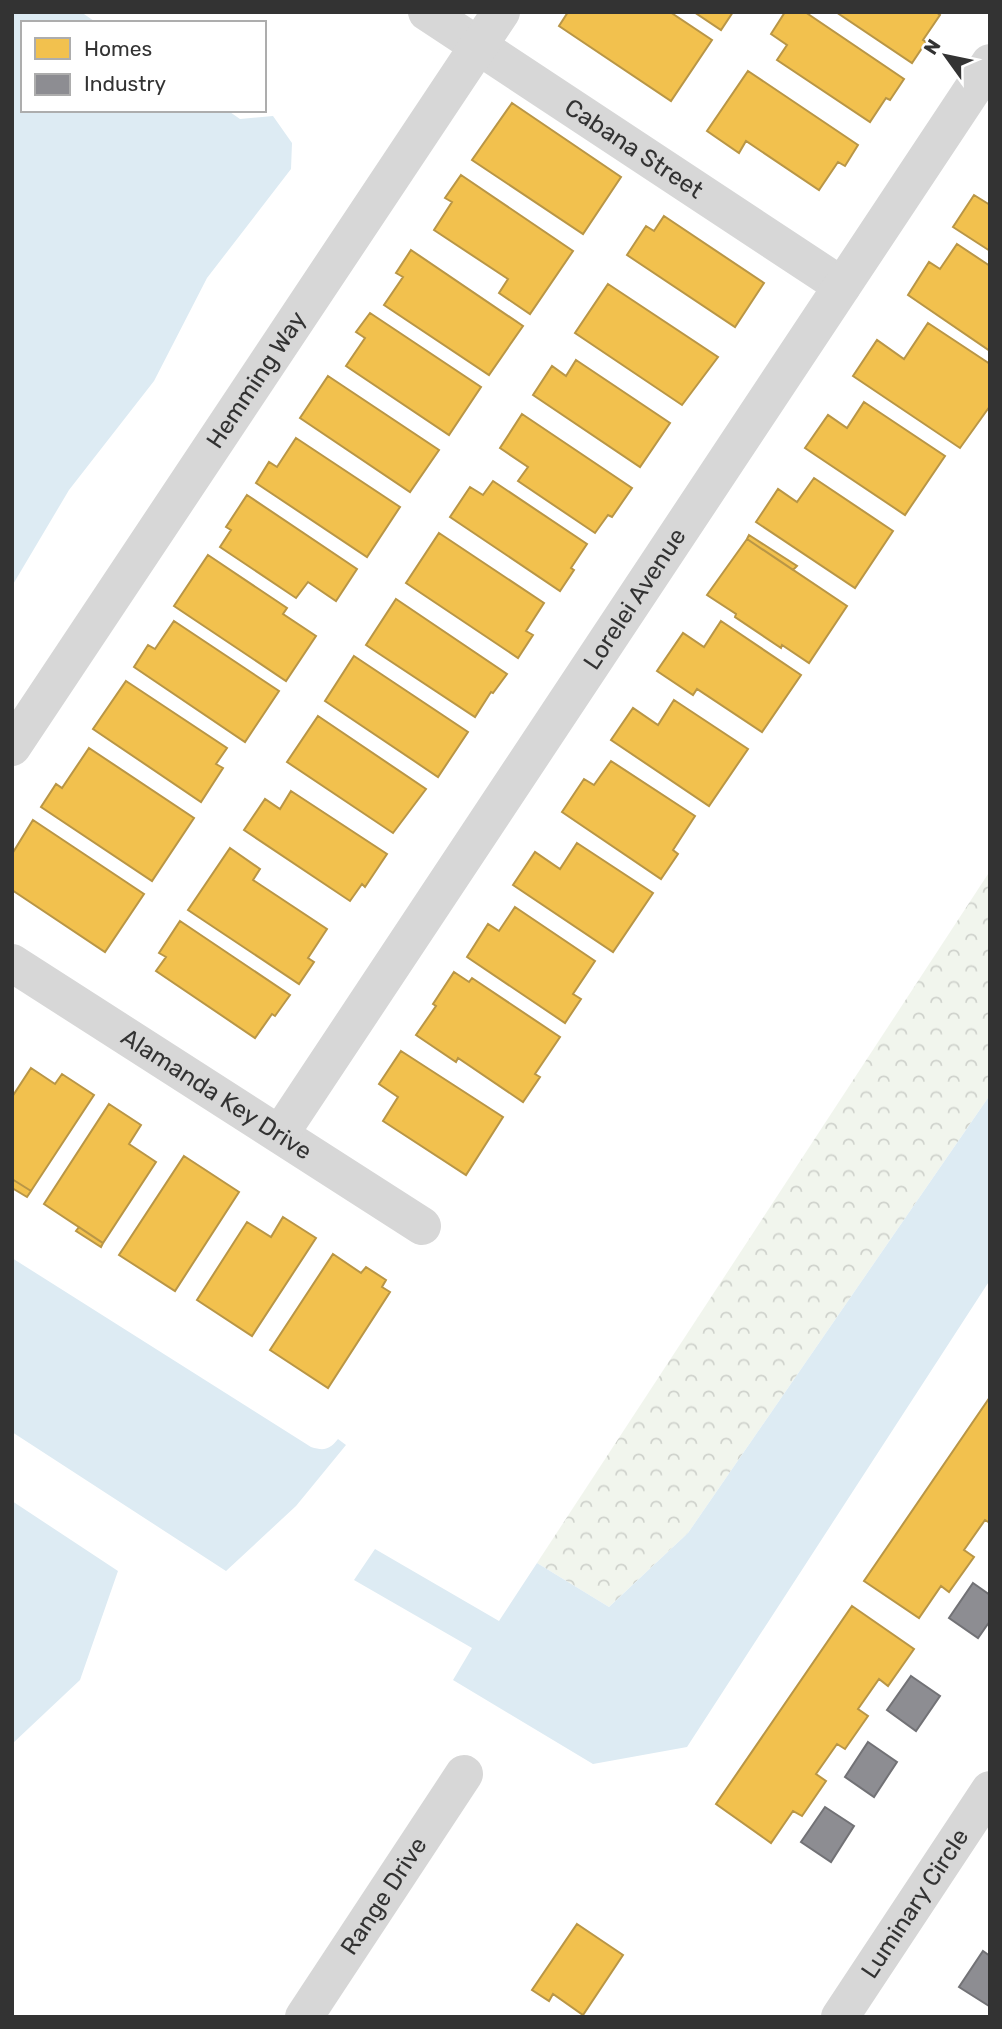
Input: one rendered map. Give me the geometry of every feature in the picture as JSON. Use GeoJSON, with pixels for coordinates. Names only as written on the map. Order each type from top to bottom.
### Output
{"type":"FeatureCollection","features":[{"type":"Feature","properties":{"kind":"street","name":"Cabana Street"},"geometry":{"type":"LineString","coordinates":[[427,12],[842,286]]}},
{"type":"Feature","properties":{"kind":"street","name":"Hemming Way"},"geometry":{"type":"LineString","coordinates":[[12,747],[501,12]]}},
{"type":"Feature","properties":{"kind":"street","name":"Lorelei Avenue"},"geometry":{"type":"LineString","coordinates":[[279,1134],[990,63]]}},
{"type":"Feature","properties":{"kind":"street","name":"Alamanda Key Drive"},"geometry":{"type":"LineString","coordinates":[[12,962],[422,1226]]}},
{"type":"Feature","properties":{"kind":"street","name":"Range Drive"},"geometry":{"type":"LineString","coordinates":[[310,2015],[464,1773]]}},
{"type":"Feature","properties":{"kind":"street","name":"Luminary Circle"},"geometry":{"type":"LineString","coordinates":[[840,2017],[990,1790]]}},
{"type":"Feature","properties":{"kind":"green space"},"geometry":{"type":"Polygon","coordinates":[[[990,871],[990,1095],[688,1533],[609,1607],[537,1563],[990,871]]]}},
{"type":"Feature","properties":{"kind":"shaded area"},"geometry":{"type":"Polygon","coordinates":[[[12,12],[81,12],[94,21],[21,21],[21,112],[230,112],[240,119],[273,116],[292,143],[291,169],[207,278],[154,381],[69,490],[12,586],[12,12]]]}},
{"type":"Feature","properties":{"kind":"shaded area"},"geometry":{"type":"Polygon","coordinates":[[[990,1095],[990,1280],[687,1747],[593,1764],[453,1680],[472,1648],[354,1580],[375,1549],[499,1621],[537,1563],[609,1607],[688,1533],[990,1095]]]}},
{"type":"Feature","properties":{"kind":"shaded area"},"geometry":{"type":"Polygon","coordinates":[[[12,1258],[311,1447],[326,1449],[338,1439],[346,1445],[296,1506],[226,1571],[12,1432],[12,1258]]]}},
{"type":"Feature","properties":{"kind":"shaded area"},"geometry":{"type":"Polygon","coordinates":[[[12,1501],[118,1571],[80,1680],[12,1744],[12,1501]]]}},
{"type":"Feature","properties":{"kind":"building: Homes"},"geometry":{"type":"Polygon","coordinates":[[[568,12],[670,12],[712,40],[671,101],[559,26],[568,12]]]}},
{"type":"Feature","properties":{"kind":"building: Homes"},"geometry":{"type":"Polygon","coordinates":[[[694,12],[733,12],[721,30],[694,12]]]}},
{"type":"Feature","properties":{"kind":"building: Homes"},"geometry":{"type":"Polygon","coordinates":[[[785,12],[805,12],[904,79],[890,100],[886,98],[870,122],[777,60],[787,45],[771,34],[785,12]]]}},
{"type":"Feature","properties":{"kind":"building: Homes"},"geometry":{"type":"Polygon","coordinates":[[[836,12],[936,12],[940,15],[912,63],[836,12]]]}},
{"type":"Feature","properties":{"kind":"building: Homes"},"geometry":{"type":"Polygon","coordinates":[[[748,71],[858,145],[845,166],[838,162],[819,190],[746,141],[739,153],[707,131],[748,71]]]}},
{"type":"Feature","properties":{"kind":"building: Homes"},"geometry":{"type":"Polygon","coordinates":[[[512,103],[621,177],[583,234],[472,160],[512,103]]]}},
{"type":"Feature","properties":{"kind":"building: Homes"},"geometry":{"type":"Polygon","coordinates":[[[461,175],[573,251],[530,314],[499,293],[508,279],[434,230],[452,202],[445,198],[461,175]]]}},
{"type":"Feature","properties":{"kind":"building: Homes"},"geometry":{"type":"Polygon","coordinates":[[[974,195],[990,205],[990,251],[953,227],[974,195]]]}},
{"type":"Feature","properties":{"kind":"building: Homes"},"geometry":{"type":"Polygon","coordinates":[[[664,216],[764,283],[735,327],[627,255],[646,226],[654,231],[664,216]]]}},
{"type":"Feature","properties":{"kind":"building: Homes"},"geometry":{"type":"Polygon","coordinates":[[[957,244],[990,266],[990,351],[908,295],[929,262],[940,269],[957,244]]]}},
{"type":"Feature","properties":{"kind":"building: Homes"},"geometry":{"type":"Polygon","coordinates":[[[411,250],[523,326],[489,375],[384,305],[403,277],[396,273],[411,250]]]}},
{"type":"Feature","properties":{"kind":"building: Homes"},"geometry":{"type":"Polygon","coordinates":[[[608,284],[718,357],[682,405],[575,333],[608,284]]]}},
{"type":"Feature","properties":{"kind":"building: Homes"},"geometry":{"type":"Polygon","coordinates":[[[370,313],[481,387],[449,435],[346,366],[365,338],[356,332],[370,313]]]}},
{"type":"Feature","properties":{"kind":"building: Homes"},"geometry":{"type":"Polygon","coordinates":[[[928,323],[990,364],[990,406],[960,448],[853,376],[877,340],[904,359],[928,323]]]}},
{"type":"Feature","properties":{"kind":"building: Homes"},"geometry":{"type":"Polygon","coordinates":[[[576,360],[670,423],[640,467],[533,395],[552,366],[566,376],[576,360]]]}},
{"type":"Feature","properties":{"kind":"building: Homes"},"geometry":{"type":"Polygon","coordinates":[[[328,376],[439,450],[410,492],[300,418],[328,376]]]}},
{"type":"Feature","properties":{"kind":"building: Homes"},"geometry":{"type":"Polygon","coordinates":[[[864,402],[945,456],[905,515],[805,448],[828,415],[847,428],[864,402]]]}},
{"type":"Feature","properties":{"kind":"building: Homes"},"geometry":{"type":"Polygon","coordinates":[[[522,414],[632,488],[612,517],[608,515],[595,533],[518,481],[528,467],[500,448],[522,414]]]}},
{"type":"Feature","properties":{"kind":"building: Homes"},"geometry":{"type":"Polygon","coordinates":[[[296,438],[400,507],[367,557],[256,483],[269,462],[277,467],[296,438]]]}},
{"type":"Feature","properties":{"kind":"building: Homes"},"geometry":{"type":"Polygon","coordinates":[[[814,478],[893,531],[855,588],[756,522],[778,489],[797,502],[814,478]]]}},
{"type":"Feature","properties":{"kind":"building: Homes"},"geometry":{"type":"Polygon","coordinates":[[[493,481],[587,544],[560,591],[450,517],[470,487],[483,495],[493,481]]]}},
{"type":"Feature","properties":{"kind":"building: Homes"},"geometry":{"type":"Polygon","coordinates":[[[247,495],[357,569],[336,601],[308,582],[296,598],[220,547],[231,530],[226,527],[247,495]]]}},
{"type":"Feature","properties":{"kind":"building: Homes"},"geometry":{"type":"Polygon","coordinates":[[[439,533],[544,603],[526,631],[533,635],[518,658],[406,583],[439,533]]]}},
{"type":"Feature","properties":{"kind":"building: Homes"},"geometry":{"type":"Polygon","coordinates":[[[749,535],[797,566],[793,570],[747,539],[749,535]]]}},
{"type":"Feature","properties":{"kind":"building: Homes"},"geometry":{"type":"Polygon","coordinates":[[[747,539],[847,606],[809,663],[782,645],[781,648],[707,595],[747,539]]]}},
{"type":"Feature","properties":{"kind":"building: Homes"},"geometry":{"type":"Polygon","coordinates":[[[208,555],[287,608],[283,614],[316,636],[286,681],[174,606],[208,555]]]}},
{"type":"Feature","properties":{"kind":"building: Homes"},"geometry":{"type":"Polygon","coordinates":[[[396,599],[507,674],[475,717],[366,645],[396,599]]]}},
{"type":"Feature","properties":{"kind":"building: Homes"},"geometry":{"type":"Polygon","coordinates":[[[174,621],[279,691],[245,742],[134,667],[148,645],[155,649],[174,621]]]}},
{"type":"Feature","properties":{"kind":"building: Homes"},"geometry":{"type":"Polygon","coordinates":[[[721,621],[801,675],[762,732],[697,689],[693,695],[657,671],[683,633],[704,647],[721,621]]]}},
{"type":"Feature","properties":{"kind":"building: Homes"},"geometry":{"type":"Polygon","coordinates":[[[354,656],[468,732],[438,777],[325,701],[354,656]]]}},
{"type":"Feature","properties":{"kind":"building: Homes"},"geometry":{"type":"Polygon","coordinates":[[[126,681],[227,748],[216,764],[223,768],[201,802],[93,729],[126,681]]]}},
{"type":"Feature","properties":{"kind":"building: Homes"},"geometry":{"type":"Polygon","coordinates":[[[674,700],[748,749],[709,806],[611,740],[633,708],[658,725],[674,700]]]}},
{"type":"Feature","properties":{"kind":"building: Homes"},"geometry":{"type":"Polygon","coordinates":[[[318,716],[426,789],[393,833],[287,762],[318,716]]]}},
{"type":"Feature","properties":{"kind":"building: Homes"},"geometry":{"type":"Polygon","coordinates":[[[89,748],[194,818],[152,881],[41,807],[56,784],[62,788],[89,748]]]}},
{"type":"Feature","properties":{"kind":"building: Homes"},"geometry":{"type":"Polygon","coordinates":[[[611,761],[695,816],[673,850],[678,854],[661,879],[562,812],[584,779],[594,785],[611,761]]]}},
{"type":"Feature","properties":{"kind":"building: Homes"},"geometry":{"type":"Polygon","coordinates":[[[291,791],[387,854],[365,887],[362,884],[350,901],[244,830],[265,799],[280,809],[291,791]]]}},
{"type":"Feature","properties":{"kind":"building: Homes"},"geometry":{"type":"Polygon","coordinates":[[[33,820],[144,894],[105,952],[12,890],[12,854],[33,820]]]}},
{"type":"Feature","properties":{"kind":"building: Homes"},"geometry":{"type":"Polygon","coordinates":[[[577,843],[653,893],[613,952],[513,885],[535,852],[560,869],[577,843]]]}},
{"type":"Feature","properties":{"kind":"building: Homes"},"geometry":{"type":"Polygon","coordinates":[[[230,848],[260,869],[253,880],[327,929],[308,958],[314,962],[299,984],[188,910],[230,848]]]}},
{"type":"Feature","properties":{"kind":"building: Homes"},"geometry":{"type":"Polygon","coordinates":[[[515,907],[595,961],[573,994],[581,999],[565,1023],[467,957],[488,924],[499,931],[515,907]]]}},
{"type":"Feature","properties":{"kind":"building: Homes"},"geometry":{"type":"Polygon","coordinates":[[[180,921],[290,995],[255,1038],[156,971],[166,957],[159,953],[180,921]]]}},
{"type":"Feature","properties":{"kind":"building: Homes"},"geometry":{"type":"Polygon","coordinates":[[[454,972],[469,982],[472,978],[560,1037],[535,1074],[540,1077],[523,1102],[458,1058],[456,1062],[416,1035],[436,1006],[433,1004],[454,972]]]}},
{"type":"Feature","properties":{"kind":"building: Homes"},"geometry":{"type":"Polygon","coordinates":[[[401,1051],[503,1117],[466,1175],[383,1121],[398,1097],[379,1084],[401,1051]]]}},
{"type":"Feature","properties":{"kind":"building: Homes"},"geometry":{"type":"Polygon","coordinates":[[[31,1068],[55,1084],[62,1074],[94,1095],[31,1191],[12,1179],[12,1097],[31,1068]]]}},
{"type":"Feature","properties":{"kind":"building: Homes"},"geometry":{"type":"Polygon","coordinates":[[[109,1104],[141,1125],[129,1144],[156,1162],[103,1243],[44,1204],[109,1104]]]}},
{"type":"Feature","properties":{"kind":"building: Homes"},"geometry":{"type":"Polygon","coordinates":[[[184,1156],[239,1192],[175,1291],[119,1255],[184,1156]]]}},
{"type":"Feature","properties":{"kind":"building: Homes"},"geometry":{"type":"Polygon","coordinates":[[[12,1179],[31,1191],[27,1197],[12,1188],[12,1179]]]}},
{"type":"Feature","properties":{"kind":"building: Homes"},"geometry":{"type":"Polygon","coordinates":[[[283,1217],[316,1238],[252,1336],[197,1300],[247,1222],[271,1237],[283,1217]]]}},
{"type":"Feature","properties":{"kind":"building: Homes"},"geometry":{"type":"Polygon","coordinates":[[[79,1227],[103,1243],[101,1247],[76,1231],[79,1227]]]}},
{"type":"Feature","properties":{"kind":"building: Homes"},"geometry":{"type":"Polygon","coordinates":[[[333,1254],[361,1273],[366,1267],[386,1280],[382,1287],[390,1292],[328,1388],[270,1350],[333,1254]]]}},
{"type":"Feature","properties":{"kind":"building: Homes"},"geometry":{"type":"Polygon","coordinates":[[[990,1397],[990,1523],[985,1520],[964,1550],[974,1557],[949,1592],[941,1586],[919,1618],[864,1581],[990,1397]]]}},
{"type":"Feature","properties":{"kind":"building: Homes"},"geometry":{"type":"Polygon","coordinates":[[[852,1606],[914,1649],[888,1686],[879,1679],[858,1709],[868,1716],[845,1749],[837,1744],[816,1774],[826,1781],[802,1816],[793,1811],[771,1843],[716,1804],[852,1606]]]}},
{"type":"Feature","properties":{"kind":"building: Homes"},"geometry":{"type":"Polygon","coordinates":[[[577,1924],[623,1955],[583,2015],[553,1994],[549,2001],[532,1990],[577,1924]]]}},
{"type":"Feature","properties":{"kind":"building: Industry"},"geometry":{"type":"Polygon","coordinates":[[[973,1583],[990,1595],[990,1621],[978,1638],[949,1618],[973,1583]]]}},
{"type":"Feature","properties":{"kind":"building: Industry"},"geometry":{"type":"Polygon","coordinates":[[[911,1676],[940,1696],[916,1731],[887,1710],[911,1676]]]}},
{"type":"Feature","properties":{"kind":"building: Industry"},"geometry":{"type":"Polygon","coordinates":[[[868,1742],[897,1762],[874,1797],[845,1777],[868,1742]]]}},
{"type":"Feature","properties":{"kind":"building: Industry"},"geometry":{"type":"Polygon","coordinates":[[[825,1807],[854,1826],[831,1862],[801,1842],[825,1807]]]}},
{"type":"Feature","properties":{"kind":"building: Industry"},"geometry":{"type":"Polygon","coordinates":[[[983,1951],[990,1956],[989,2006],[959,1987],[983,1951]]]}}]}
